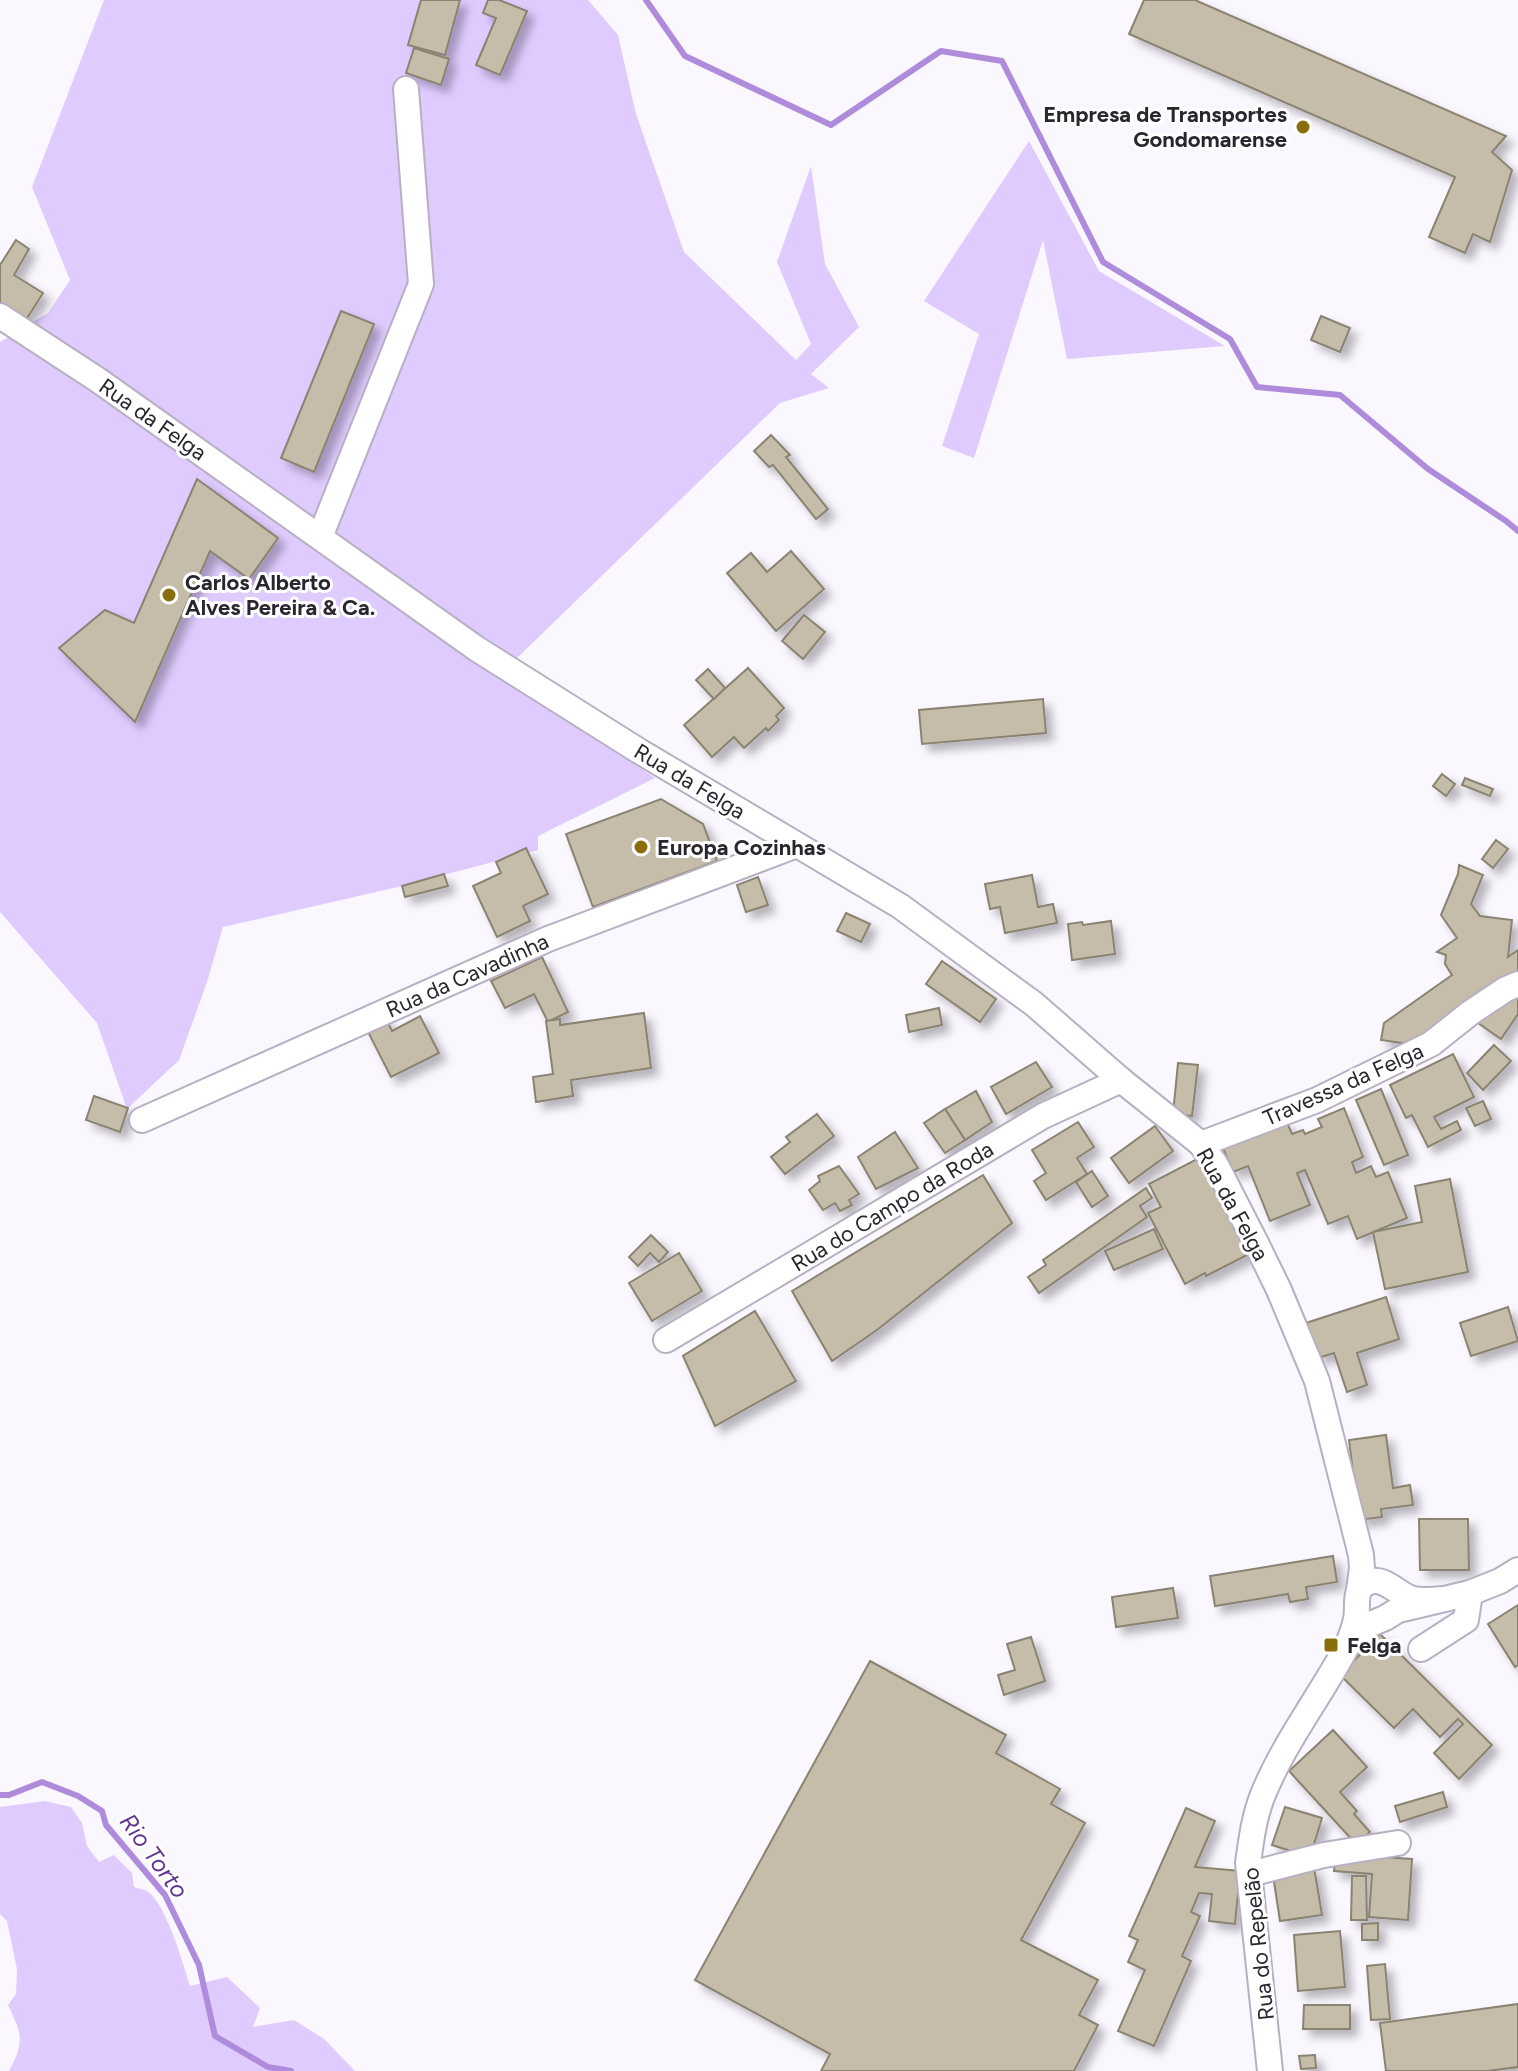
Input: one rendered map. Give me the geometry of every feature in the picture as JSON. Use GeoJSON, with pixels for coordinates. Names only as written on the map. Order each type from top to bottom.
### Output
{"type":"FeatureCollection","features":[{"type":"Feature","properties":{"kind":"street"},"geometry":{"type":"LineString","coordinates":[[320,537],[421,284],[406,89]]}},
{"type":"Feature","properties":{"kind":"street","name":"Rua da Felga"},"geometry":{"type":"LineString","coordinates":[[0,316],[98,380],[477,649],[652,759],[912,915],[1034,1004],[1201,1144],[1216,1165],[1268,1267],[1317,1381],[1361,1555],[1371,1609]]}},
{"type":"Feature","properties":{"kind":"street","name":"Rua da Cavadinha"},"geometry":{"type":"LineString","coordinates":[[142,1120],[548,939],[797,845]]}},
{"type":"Feature","properties":{"kind":"street","name":"Travessa da Felga"},"geometry":{"type":"LineString","coordinates":[[1201,1144],[1317,1100],[1431,1044],[1470,1013],[1518,984]]}},
{"type":"Feature","properties":{"kind":"street","name":"Rua do Campo da Roda"},"geometry":{"type":"LineString","coordinates":[[666,1340],[1043,1116],[1121,1080]]}},
{"type":"Feature","properties":{"kind":"street","name":"Rua da Felga"},"geometry":{"type":"LineString","coordinates":[[1361,1555],[1366,1566],[1387,1586]]}},
{"type":"Feature","properties":{"kind":"street"},"geometry":{"type":"LineString","coordinates":[[1371,1609],[1398,1610],[1470,1593],[1518,1570]]}},
{"type":"Feature","properties":{"kind":"street"},"geometry":{"type":"LineString","coordinates":[[1371,1609],[1369,1582],[1387,1586],[1412,1599],[1443,1599]]}},
{"type":"Feature","properties":{"kind":"street"},"geometry":{"type":"LineString","coordinates":[[1371,1609],[1396,1602],[1387,1586]]}},
{"type":"Feature","properties":{"kind":"street"},"geometry":{"type":"LineString","coordinates":[[1421,1649],[1466,1620],[1470,1593]]}},
{"type":"Feature","properties":{"kind":"street","name":"Rua do Repelão"},"geometry":{"type":"LineString","coordinates":[[1270,2071],[1248,1863],[1252,1838],[1262,1799],[1278,1762],[1345,1648],[1366,1626],[1371,1609]]}},
{"type":"Feature","properties":{"kind":"street"},"geometry":{"type":"LineString","coordinates":[[1250,1874],[1324,1855],[1398,1843]]}},
{"type":"Feature","properties":{"kind":"shaded area"},"geometry":{"type":"Polygon","coordinates":[[[104,0],[588,0],[618,35],[636,114],[684,252],[796,360],[811,344],[777,262],[811,166],[825,264],[859,327],[811,374],[829,388],[780,403],[516,659],[513,657],[511,660],[510,680],[655,778],[538,836],[538,850],[402,886],[223,927],[179,1060],[127,1109],[97,1023],[0,912],[0,342],[48,313],[70,280],[32,187],[104,0]]]}},
{"type":"Feature","properties":{"kind":"shaded area"},"geometry":{"type":"Polygon","coordinates":[[[1029,141],[1099,271],[1225,346],[1067,359],[1043,240],[974,458],[942,446],[979,334],[924,301],[1029,141]]]}},
{"type":"Feature","properties":{"kind":"shaded area"},"geometry":{"type":"Polygon","coordinates":[[[45,1801],[71,1807],[82,1823],[87,1846],[99,1862],[114,1855],[132,1873],[134,1887],[147,1891],[154,1898],[173,1935],[190,1986],[227,1977],[260,2008],[253,2027],[294,2020],[324,2039],[355,2071],[9,2071],[18,2053],[20,2038],[8,2005],[16,1994],[17,1969],[7,1921],[0,1914],[0,1807],[45,1801]]]}},
{"type":"Feature","properties":{"kind":"building"},"geometry":{"type":"Polygon","coordinates":[[[421,0],[460,0],[445,55],[408,45],[421,0]]]}},
{"type":"Feature","properties":{"kind":"building"},"geometry":{"type":"Polygon","coordinates":[[[488,0],[499,0],[527,11],[500,75],[476,65],[496,18],[483,13],[488,0]]]}},
{"type":"Feature","properties":{"kind":"building"},"geometry":{"type":"Polygon","coordinates":[[[1144,0],[1195,0],[1506,136],[1492,152],[1512,170],[1490,242],[1473,234],[1465,253],[1429,237],[1455,177],[1129,34],[1144,0]]]}},
{"type":"Feature","properties":{"kind":"building"},"geometry":{"type":"Polygon","coordinates":[[[414,48],[449,59],[441,85],[406,73],[414,48]]]}},
{"type":"Feature","properties":{"kind":"building"},"geometry":{"type":"Polygon","coordinates":[[[16,240],[29,249],[14,275],[43,293],[26,320],[0,304],[0,265],[16,240]]]}},
{"type":"Feature","properties":{"kind":"building"},"geometry":{"type":"Polygon","coordinates":[[[341,311],[374,324],[314,472],[281,458],[341,311]]]}},
{"type":"Feature","properties":{"kind":"building"},"geometry":{"type":"Polygon","coordinates":[[[1321,316],[1350,328],[1340,352],[1311,340],[1321,316]]]}},
{"type":"Feature","properties":{"kind":"building"},"geometry":{"type":"Polygon","coordinates":[[[771,435],[790,455],[786,457],[828,509],[816,519],[773,465],[769,467],[754,451],[771,435]]]}},
{"type":"Feature","properties":{"kind":"building","name":"Carlos Alberto Alves Pereira & Ca."},"geometry":{"type":"Polygon","coordinates":[[[197,479],[278,538],[249,579],[210,551],[135,722],[59,648],[105,610],[134,623],[197,479]]]}},
{"type":"Feature","properties":{"kind":"building"},"geometry":{"type":"Polygon","coordinates":[[[791,551],[824,589],[776,631],[727,573],[751,553],[767,572],[791,551]]]}},
{"type":"Feature","properties":{"kind":"building"},"geometry":{"type":"Polygon","coordinates":[[[804,615],[825,632],[803,659],[782,641],[804,615]]]}},
{"type":"Feature","properties":{"kind":"building"},"geometry":{"type":"Polygon","coordinates":[[[748,668],[784,708],[776,716],[779,720],[768,731],[766,728],[744,748],[734,737],[712,757],[684,725],[748,668]]]}},
{"type":"Feature","properties":{"kind":"building"},"geometry":{"type":"Polygon","coordinates":[[[708,669],[725,688],[714,699],[696,680],[708,669]]]}},
{"type":"Feature","properties":{"kind":"building"},"geometry":{"type":"Polygon","coordinates":[[[1043,699],[1046,733],[922,744],[919,710],[1043,699]]]}},
{"type":"Feature","properties":{"kind":"building"},"geometry":{"type":"Polygon","coordinates":[[[1442,774],[1455,784],[1446,796],[1433,786],[1442,774]]]}},
{"type":"Feature","properties":{"kind":"building"},"geometry":{"type":"Polygon","coordinates":[[[1465,778],[1493,789],[1490,796],[1462,785],[1465,778]]]}},
{"type":"Feature","properties":{"kind":"building","name":"Europa Cozinhas"},"geometry":{"type":"Polygon","coordinates":[[[661,799],[703,824],[717,861],[593,907],[566,834],[661,799]]]}},
{"type":"Feature","properties":{"kind":"building"},"geometry":{"type":"Polygon","coordinates":[[[1496,840],[1508,849],[1493,868],[1482,859],[1496,840]]]}},
{"type":"Feature","properties":{"kind":"building"},"geometry":{"type":"Polygon","coordinates":[[[526,848],[548,894],[523,906],[530,921],[497,937],[473,886],[501,873],[496,862],[526,848]]]}},
{"type":"Feature","properties":{"kind":"building"},"geometry":{"type":"Polygon","coordinates":[[[1459,865],[1483,875],[1471,904],[1480,916],[1512,920],[1508,957],[1518,950],[1518,973],[1415,1045],[1381,1040],[1384,1023],[1452,975],[1445,964],[1446,955],[1437,952],[1457,938],[1441,915],[1459,865]]]}},
{"type":"Feature","properties":{"kind":"building"},"geometry":{"type":"Polygon","coordinates":[[[444,874],[448,886],[405,897],[402,886],[444,874]]]}},
{"type":"Feature","properties":{"kind":"building"},"geometry":{"type":"Polygon","coordinates":[[[1032,875],[1038,907],[1053,904],[1057,923],[1005,933],[1000,907],[990,909],[985,884],[1032,875]]]}},
{"type":"Feature","properties":{"kind":"building"},"geometry":{"type":"Polygon","coordinates":[[[758,877],[768,905],[746,912],[737,885],[758,877]]]}},
{"type":"Feature","properties":{"kind":"building"},"geometry":{"type":"Polygon","coordinates":[[[846,913],[870,924],[861,942],[837,931],[846,913]]]}},
{"type":"Feature","properties":{"kind":"building"},"geometry":{"type":"Polygon","coordinates":[[[1111,921],[1115,954],[1072,960],[1068,924],[1111,921]]]}},
{"type":"Feature","properties":{"kind":"building"},"geometry":{"type":"Polygon","coordinates":[[[542,957],[568,1012],[548,1022],[534,994],[505,1008],[491,981],[542,957]]]}},
{"type":"Feature","properties":{"kind":"building"},"geometry":{"type":"Polygon","coordinates":[[[942,961],[996,999],[980,1022],[926,984],[942,961]]]}},
{"type":"Feature","properties":{"kind":"building"},"geometry":{"type":"Polygon","coordinates":[[[1505,984],[1518,993],[1518,1014],[1501,1039],[1478,1023],[1505,984]]]}},
{"type":"Feature","properties":{"kind":"building"},"geometry":{"type":"Polygon","coordinates":[[[939,1008],[942,1025],[909,1032],[906,1015],[939,1008]]]}},
{"type":"Feature","properties":{"kind":"building"},"geometry":{"type":"Polygon","coordinates":[[[644,1013],[651,1068],[571,1080],[573,1096],[536,1102],[533,1077],[553,1074],[546,1021],[560,1019],[560,1025],[644,1013]]]}},
{"type":"Feature","properties":{"kind":"building"},"geometry":{"type":"Polygon","coordinates":[[[420,1016],[439,1053],[391,1077],[366,1028],[386,1018],[392,1031],[420,1016]]]}},
{"type":"Feature","properties":{"kind":"building"},"geometry":{"type":"Polygon","coordinates":[[[1494,1045],[1511,1061],[1483,1090],[1467,1073],[1494,1045]]]}},
{"type":"Feature","properties":{"kind":"building"},"geometry":{"type":"Polygon","coordinates":[[[1453,1054],[1474,1097],[1434,1117],[1441,1129],[1457,1121],[1461,1130],[1428,1147],[1412,1115],[1406,1118],[1390,1085],[1453,1054]]]}},
{"type":"Feature","properties":{"kind":"building"},"geometry":{"type":"Polygon","coordinates":[[[1036,1062],[1052,1087],[1006,1114],[991,1087],[1036,1062]]]}},
{"type":"Feature","properties":{"kind":"building"},"geometry":{"type":"Polygon","coordinates":[[[1178,1063],[1198,1065],[1192,1116],[1173,1114],[1178,1063]]]}},
{"type":"Feature","properties":{"kind":"building"},"geometry":{"type":"Polygon","coordinates":[[[1381,1089],[1408,1155],[1384,1165],[1356,1100],[1381,1089]]]}},
{"type":"Feature","properties":{"kind":"building"},"geometry":{"type":"Polygon","coordinates":[[[976,1091],[992,1122],[965,1140],[945,1109],[976,1091]]]}},
{"type":"Feature","properties":{"kind":"building"},"geometry":{"type":"Polygon","coordinates":[[[94,1096],[128,1108],[120,1132],[86,1120],[94,1096]]]}},
{"type":"Feature","properties":{"kind":"building"},"geometry":{"type":"Polygon","coordinates":[[[1483,1101],[1491,1119],[1475,1126],[1466,1108],[1483,1101]]]}},
{"type":"Feature","properties":{"kind":"building"},"geometry":{"type":"Polygon","coordinates":[[[1344,1108],[1363,1157],[1352,1162],[1356,1173],[1371,1166],[1376,1177],[1388,1172],[1407,1218],[1357,1239],[1348,1216],[1328,1224],[1305,1170],[1297,1173],[1310,1205],[1270,1221],[1248,1166],[1233,1172],[1223,1148],[1287,1122],[1292,1134],[1303,1130],[1305,1134],[1322,1127],[1318,1119],[1344,1108]]]}},
{"type":"Feature","properties":{"kind":"building"},"geometry":{"type":"Polygon","coordinates":[[[945,1109],[965,1140],[945,1153],[924,1123],[945,1109]]]}},
{"type":"Feature","properties":{"kind":"building"},"geometry":{"type":"Polygon","coordinates":[[[817,1114],[834,1136],[785,1174],[771,1157],[790,1142],[786,1137],[817,1114]]]}},
{"type":"Feature","properties":{"kind":"building"},"geometry":{"type":"Polygon","coordinates":[[[1078,1122],[1094,1147],[1077,1158],[1087,1174],[1046,1200],[1034,1181],[1046,1173],[1032,1150],[1078,1122]]]}},
{"type":"Feature","properties":{"kind":"building"},"geometry":{"type":"Polygon","coordinates":[[[1155,1126],[1173,1151],[1129,1183],[1111,1158],[1155,1126]]]}},
{"type":"Feature","properties":{"kind":"building"},"geometry":{"type":"Polygon","coordinates":[[[895,1132],[918,1168],[876,1189],[858,1157],[895,1132]]]}},
{"type":"Feature","properties":{"kind":"building"},"geometry":{"type":"Polygon","coordinates":[[[1199,1158],[1249,1254],[1185,1284],[1148,1213],[1161,1207],[1149,1184],[1199,1158]]]}},
{"type":"Feature","properties":{"kind":"building"},"geometry":{"type":"Polygon","coordinates":[[[839,1166],[859,1194],[849,1200],[852,1205],[840,1211],[835,1203],[823,1210],[809,1190],[820,1181],[818,1176],[839,1166]]]}},
{"type":"Feature","properties":{"kind":"building"},"geometry":{"type":"Polygon","coordinates":[[[1092,1171],[1108,1196],[1092,1207],[1076,1182],[1092,1171]]]}},
{"type":"Feature","properties":{"kind":"building"},"geometry":{"type":"Polygon","coordinates":[[[983,1175],[1012,1223],[877,1330],[832,1361],[792,1291],[983,1175]]]}},
{"type":"Feature","properties":{"kind":"building"},"geometry":{"type":"Polygon","coordinates":[[[1450,1179],[1468,1272],[1385,1289],[1373,1232],[1422,1222],[1415,1186],[1450,1179]]]}},
{"type":"Feature","properties":{"kind":"building"},"geometry":{"type":"Polygon","coordinates":[[[1146,1188],[1152,1198],[1140,1206],[1147,1217],[1039,1293],[1028,1277],[1046,1265],[1043,1260],[1146,1188]]]}},
{"type":"Feature","properties":{"kind":"building"},"geometry":{"type":"Polygon","coordinates":[[[1154,1229],[1163,1249],[1114,1270],[1105,1251],[1154,1229]]]}},
{"type":"Feature","properties":{"kind":"building"},"geometry":{"type":"Polygon","coordinates":[[[651,1235],[668,1252],[659,1262],[650,1253],[638,1266],[629,1257],[651,1235]]]}},
{"type":"Feature","properties":{"kind":"building"},"geometry":{"type":"Polygon","coordinates":[[[679,1253],[702,1291],[652,1321],[629,1283],[679,1253]]]}},
{"type":"Feature","properties":{"kind":"building"},"geometry":{"type":"Polygon","coordinates":[[[1386,1297],[1399,1339],[1357,1353],[1367,1385],[1347,1392],[1334,1353],[1318,1358],[1306,1323],[1386,1297]]]}},
{"type":"Feature","properties":{"kind":"building"},"geometry":{"type":"Polygon","coordinates":[[[1508,1307],[1518,1341],[1471,1356],[1460,1323],[1508,1307]]]}},
{"type":"Feature","properties":{"kind":"building"},"geometry":{"type":"Polygon","coordinates":[[[755,1311],[796,1381],[715,1426],[683,1356],[755,1311]]]}},
{"type":"Feature","properties":{"kind":"building"},"geometry":{"type":"Polygon","coordinates":[[[1386,1435],[1393,1488],[1410,1485],[1413,1505],[1381,1509],[1382,1517],[1359,1520],[1349,1440],[1386,1435]]]}},
{"type":"Feature","properties":{"kind":"building"},"geometry":{"type":"Polygon","coordinates":[[[1419,1519],[1468,1519],[1469,1570],[1420,1570],[1419,1519]]]}},
{"type":"Feature","properties":{"kind":"building"},"geometry":{"type":"Polygon","coordinates":[[[1333,1556],[1337,1582],[1306,1587],[1308,1599],[1290,1602],[1288,1594],[1215,1606],[1210,1576],[1333,1556]]]}},
{"type":"Feature","properties":{"kind":"building"},"geometry":{"type":"Polygon","coordinates":[[[1173,1588],[1178,1618],[1116,1627],[1112,1597],[1173,1588]]]}},
{"type":"Feature","properties":{"kind":"building"},"geometry":{"type":"Polygon","coordinates":[[[1518,1605],[1518,1665],[1515,1667],[1488,1624],[1518,1605]]]}},
{"type":"Feature","properties":{"kind":"building"},"geometry":{"type":"Polygon","coordinates":[[[1380,1634],[1492,1745],[1459,1779],[1434,1753],[1463,1724],[1458,1719],[1440,1737],[1413,1709],[1394,1728],[1340,1675],[1380,1634]]]}},
{"type":"Feature","properties":{"kind":"building"},"geometry":{"type":"Polygon","coordinates":[[[1031,1637],[1045,1681],[1004,1695],[998,1675],[1015,1670],[1007,1644],[1031,1637]]]}},
{"type":"Feature","properties":{"kind":"building"},"geometry":{"type":"Polygon","coordinates":[[[870,1661],[1006,1735],[996,1753],[1060,1789],[1051,1804],[1085,1823],[1021,1940],[1098,1980],[1079,2015],[1098,2025],[1074,2071],[821,2071],[830,2054],[695,1980],[870,1661]]]}},
{"type":"Feature","properties":{"kind":"building"},"geometry":{"type":"Polygon","coordinates":[[[1333,1730],[1367,1767],[1340,1792],[1370,1832],[1356,1844],[1289,1771],[1333,1730]]]}},
{"type":"Feature","properties":{"kind":"building"},"geometry":{"type":"Polygon","coordinates":[[[1443,1792],[1447,1807],[1400,1822],[1395,1806],[1443,1792]]]}},
{"type":"Feature","properties":{"kind":"building"},"geometry":{"type":"Polygon","coordinates":[[[1285,1807],[1322,1818],[1310,1857],[1272,1845],[1285,1807]]]}},
{"type":"Feature","properties":{"kind":"building"},"geometry":{"type":"Polygon","coordinates":[[[1186,1808],[1215,1821],[1195,1867],[1240,1871],[1235,1924],[1209,1921],[1212,1894],[1199,1893],[1191,1912],[1200,1916],[1182,1956],[1191,1961],[1154,2046],[1118,2031],[1145,1970],[1128,1962],[1138,1940],[1129,1936],[1186,1808]]]}},
{"type":"Feature","properties":{"kind":"building"},"geometry":{"type":"Polygon","coordinates":[[[1336,1854],[1412,1859],[1408,1920],[1369,1917],[1372,1874],[1334,1871],[1336,1854]]]}},
{"type":"Feature","properties":{"kind":"building"},"geometry":{"type":"Polygon","coordinates":[[[1314,1867],[1322,1915],[1280,1921],[1273,1875],[1314,1867]]]}},
{"type":"Feature","properties":{"kind":"building"},"geometry":{"type":"Polygon","coordinates":[[[1352,1876],[1366,1876],[1367,1920],[1351,1920],[1352,1876]]]}},
{"type":"Feature","properties":{"kind":"building"},"geometry":{"type":"Polygon","coordinates":[[[1378,1923],[1378,1940],[1362,1940],[1362,1924],[1378,1923]]]}},
{"type":"Feature","properties":{"kind":"building"},"geometry":{"type":"Polygon","coordinates":[[[1340,1931],[1345,1987],[1298,1991],[1294,1935],[1340,1931]]]}},
{"type":"Feature","properties":{"kind":"building"},"geometry":{"type":"Polygon","coordinates":[[[1385,1964],[1390,2019],[1371,2020],[1367,1966],[1385,1964]]]}},
{"type":"Feature","properties":{"kind":"building"},"geometry":{"type":"Polygon","coordinates":[[[1518,2004],[1518,2067],[1487,2071],[1386,2071],[1380,2023],[1518,2004]]]}},
{"type":"Feature","properties":{"kind":"building"},"geometry":{"type":"Polygon","coordinates":[[[1304,2005],[1350,2005],[1350,2029],[1303,2029],[1304,2005]]]}},
{"type":"Feature","properties":{"kind":"building"},"geometry":{"type":"Polygon","coordinates":[[[1315,2055],[1316,2068],[1301,2069],[1299,2056],[1315,2055]]]}},
{"type":"Feature","properties":{"kind":"waterway"},"geometry":{"type":"LineString","coordinates":[[646,0],[685,56],[831,125],[941,51],[1002,61],[1103,262],[1230,339],[1257,387],[1340,395],[1428,469],[1518,531]]}},
{"type":"Feature","properties":{"kind":"waterway","name":"Rio Torto"},"geometry":{"type":"LineString","coordinates":[[0,1795],[9,1795],[42,1782],[78,1796],[102,1811],[106,1825],[165,1895],[199,1965],[215,2036],[268,2067],[291,2071]]}},
{"type":"Feature","properties":{"kind":"place","name":"Empresa de Transportes Gondomarense"},"geometry":{"type":"Point","coordinates":[1303,127]}},
{"type":"Feature","properties":{"kind":"place","name":"Carlos Alberto Alves Pereira & Ca."},"geometry":{"type":"Point","coordinates":[169,595]}},
{"type":"Feature","properties":{"kind":"place","name":"Europa Cozinhas"},"geometry":{"type":"Point","coordinates":[641,847]}},
{"type":"Feature","properties":{"kind":"place","name":"Felga"},"geometry":{"type":"Point","coordinates":[1331,1645]}}]}
